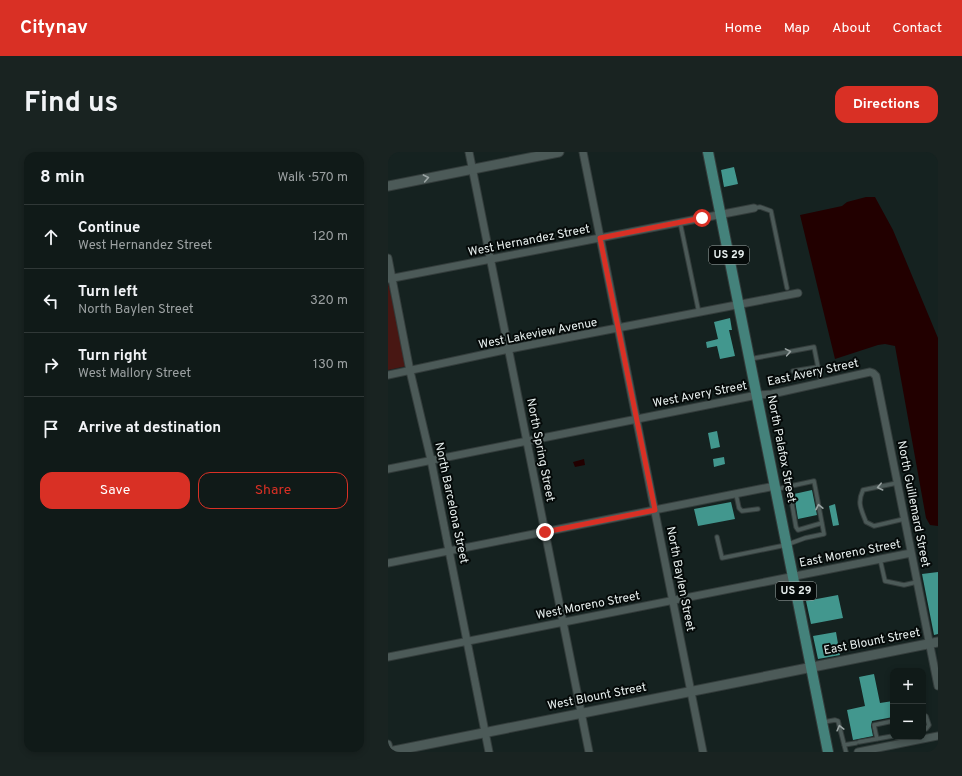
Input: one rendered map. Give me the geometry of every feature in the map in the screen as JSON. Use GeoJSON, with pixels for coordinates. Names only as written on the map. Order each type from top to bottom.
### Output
{"type":"FeatureCollection","features":[{"type":"Feature","properties":{"kind":"main road","name":"North Palafox Street"},"geometry":{"type":"LineString","coordinates":[[708,152],[828,752]]}},
{"type":"Feature","properties":{"kind":"street","name":"North Spring Street"},"geometry":{"type":"LineString","coordinates":[[469,152],[589,752]]}},
{"type":"Feature","properties":{"kind":"street"},"geometry":{"type":"LineString","coordinates":[[388,186],[559,152]]}},
{"type":"Feature","properties":{"kind":"street","name":"North Baylen Street"},"geometry":{"type":"LineString","coordinates":[[583,152],[703,752]]}},
{"type":"Feature","properties":{"kind":"street","name":"West Hernandez Street"},"geometry":{"type":"LineString","coordinates":[[390,278],[491,260],[754,208]]}},
{"type":"Feature","properties":{"kind":"street","name":"North Barcelona Street"},"geometry":{"type":"LineString","coordinates":[[388,258],[390,278],[431,460],[489,752]]}},
{"type":"Feature","properties":{"kind":"street","name":"West Lakeview Avenue"},"geometry":{"type":"LineString","coordinates":[[388,375],[798,293]]}},
{"type":"Feature","properties":{"kind":"street","name":"East Avery Street"},"geometry":{"type":"LineString","coordinates":[[757,395],[772,394],[870,372],[874,374]]}},
{"type":"Feature","properties":{"kind":"street","name":"North Guillemard Street"},"geometry":{"type":"LineString","coordinates":[[874,374],[876,376],[917,582],[934,642],[938,686]]}},
{"type":"Feature","properties":{"kind":"street","name":"West Avery Street"},"geometry":{"type":"LineString","coordinates":[[388,469],[757,395]]}},
{"type":"Feature","properties":{"kind":"street"},"geometry":{"type":"LineString","coordinates":[[388,563],[736,494],[775,488]]}},
{"type":"Feature","properties":{"kind":"street","name":"East Moreno Street"},"geometry":{"type":"LineString","coordinates":[[793,576],[911,553]]}},
{"type":"Feature","properties":{"kind":"street","name":"West Moreno Street"},"geometry":{"type":"LineString","coordinates":[[388,658],[793,576]]}},
{"type":"Feature","properties":{"kind":"street","name":"East Blount Street"},"geometry":{"type":"LineString","coordinates":[[811,667],[934,642]]}},
{"type":"Feature","properties":{"kind":"street","name":"West Blount Street"},"geometry":{"type":"LineString","coordinates":[[389,750],[811,667]]}},
{"type":"Feature","properties":{"kind":"street"},"geometry":{"type":"LineString","coordinates":[[858,752],[938,736]]}},
{"type":"Feature","properties":{"kind":"lane"},"geometry":{"type":"LineString","coordinates":[[754,208],[771,211],[787,288]]}},
{"type":"Feature","properties":{"kind":"lane"},"geometry":{"type":"LineString","coordinates":[[680,222],[699,313]]}},
{"type":"Feature","properties":{"kind":"lane"},"geometry":{"type":"LineString","coordinates":[[749,359],[814,347],[821,382]]}},
{"type":"Feature","properties":{"kind":"lane"},"geometry":{"type":"LineString","coordinates":[[793,371],[818,367]]}},
{"type":"Feature","properties":{"kind":"lane"},"geometry":{"type":"LineString","coordinates":[[717,537],[722,558],[824,534],[814,481],[789,487],[775,488]]}},
{"type":"Feature","properties":{"kind":"lane"},"geometry":{"type":"LineString","coordinates":[[897,483],[863,490],[859,503],[866,522],[874,526],[904,519]]}},
{"type":"Feature","properties":{"kind":"lane"},"geometry":{"type":"LineString","coordinates":[[789,487],[796,527],[800,540]]}},
{"type":"Feature","properties":{"kind":"lane"},"geometry":{"type":"LineString","coordinates":[[736,494],[739,508],[742,511],[758,509]]}},
{"type":"Feature","properties":{"kind":"lane"},"geometry":{"type":"LineString","coordinates":[[798,530],[822,523]]}},
{"type":"Feature","properties":{"kind":"lane"},"geometry":{"type":"LineString","coordinates":[[880,559],[886,581],[904,585],[917,582]]}},
{"type":"Feature","properties":{"kind":"lane"},"geometry":{"type":"LineString","coordinates":[[926,716],[929,725],[926,729]]}},
{"type":"Feature","properties":{"kind":"lane"},"geometry":{"type":"LineString","coordinates":[[822,722],[838,721],[846,752]]}},
{"type":"Feature","properties":{"kind":"lane"},"geometry":{"type":"LineString","coordinates":[[877,739],[874,725],[890,722]]}},
{"type":"Feature","properties":{"kind":"lane"},"geometry":{"type":"LineString","coordinates":[[926,733],[928,738]]}},
{"type":"Feature","properties":{"kind":"lane"},"geometry":{"type":"LineString","coordinates":[[844,745],[890,737]]}},
{"type":"Feature","properties":{"kind":"shaded area"},"geometry":{"type":"Polygon","coordinates":[[[866,197],[875,197],[893,230],[938,338],[938,526],[930,525],[926,518],[895,346],[885,344],[878,345],[835,359],[800,215],[842,206],[847,202],[866,197]]]}},
{"type":"Feature","properties":{"kind":"shaded area"},"geometry":{"type":"Polygon","coordinates":[[[388,283],[407,366],[388,370],[388,283]]]}},
{"type":"Feature","properties":{"kind":"shaded area"},"geometry":{"type":"Polygon","coordinates":[[[584,459],[585,465],[575,467],[573,462],[584,459]]]}},
{"type":"Feature","properties":{"kind":"building"},"geometry":{"type":"Polygon","coordinates":[[[734,167],[738,184],[724,187],[721,170],[734,167]]]}},
{"type":"Feature","properties":{"kind":"building"},"geometry":{"type":"Polygon","coordinates":[[[730,318],[732,330],[729,330],[735,356],[720,359],[717,346],[707,348],[706,342],[718,339],[714,322],[730,318]]]}},
{"type":"Feature","properties":{"kind":"building"},"geometry":{"type":"Polygon","coordinates":[[[717,431],[720,447],[711,449],[708,433],[717,431]]]}},
{"type":"Feature","properties":{"kind":"building"},"geometry":{"type":"Polygon","coordinates":[[[724,457],[725,464],[714,467],[713,459],[724,457]]]}},
{"type":"Feature","properties":{"kind":"building"},"geometry":{"type":"Polygon","coordinates":[[[812,490],[817,515],[798,519],[794,494],[812,490]]]}},
{"type":"Feature","properties":{"kind":"building"},"geometry":{"type":"Polygon","coordinates":[[[731,502],[735,519],[698,526],[694,509],[731,502]]]}},
{"type":"Feature","properties":{"kind":"building"},"geometry":{"type":"Polygon","coordinates":[[[835,504],[839,525],[833,526],[829,506],[835,504]]]}},
{"type":"Feature","properties":{"kind":"building"},"geometry":{"type":"Polygon","coordinates":[[[938,572],[938,634],[934,635],[922,574],[938,572]]]}},
{"type":"Feature","properties":{"kind":"building"},"geometry":{"type":"Polygon","coordinates":[[[838,595],[843,618],[811,624],[806,601],[838,595]]]}},
{"type":"Feature","properties":{"kind":"building"},"geometry":{"type":"Polygon","coordinates":[[[836,632],[840,655],[818,659],[813,636],[836,632]]]}},
{"type":"Feature","properties":{"kind":"building"},"geometry":{"type":"Polygon","coordinates":[[[874,674],[880,703],[890,701],[890,718],[872,721],[871,726],[873,736],[853,740],[847,710],[865,706],[859,677],[874,674]]]}},
{"type":"Feature","properties":{"kind":"route"},"geometry":{"type":"LineString","coordinates":[[545,532],[655,510],[600,238],[702,218]]}}]}
